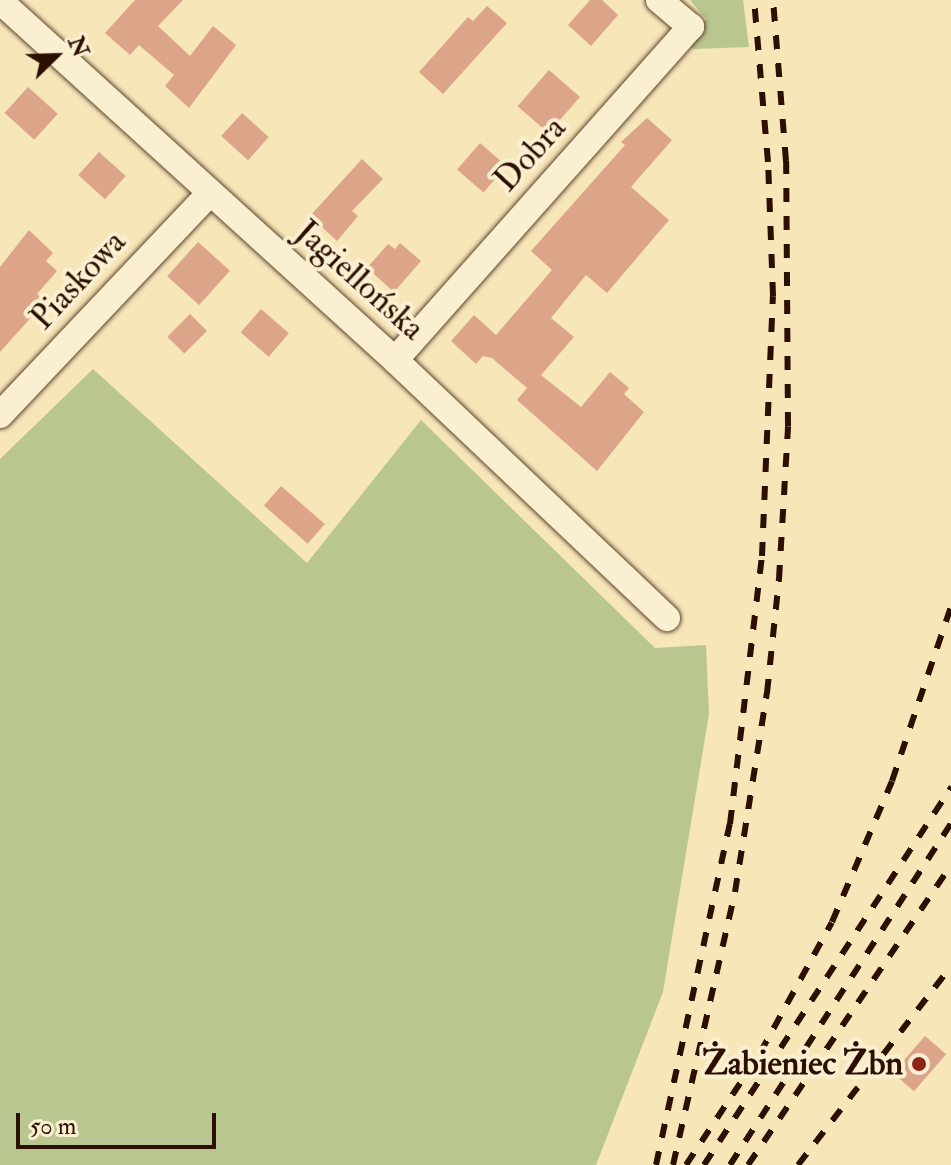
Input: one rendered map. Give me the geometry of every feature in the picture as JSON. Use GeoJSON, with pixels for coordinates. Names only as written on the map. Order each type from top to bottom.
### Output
{"type":"FeatureCollection","features":[{"type":"Feature","properties":{"kind":"street","name":"Dobra"},"geometry":{"type":"LineString","coordinates":[[395,360],[691,27],[659,0]]}},
{"type":"Feature","properties":{"kind":"street","name":"Jagiellońska"},"geometry":{"type":"LineString","coordinates":[[0,1],[395,360],[667,618]]}},
{"type":"Feature","properties":{"kind":"street","name":"Piaskowa"},"geometry":{"type":"LineString","coordinates":[[0,415],[209,194]]}},
{"type":"Feature","properties":{"kind":"green space"},"geometry":{"type":"Polygon","coordinates":[[[690,0],[743,0],[749,47],[693,49],[688,45],[706,19],[690,0]]]}},
{"type":"Feature","properties":{"kind":"green space"},"geometry":{"type":"Polygon","coordinates":[[[93,369],[307,563],[421,420],[655,648],[706,645],[709,714],[663,992],[596,1165],[0,1165],[0,459],[93,369]]]}},
{"type":"Feature","properties":{"kind":"building"},"geometry":{"type":"Polygon","coordinates":[[[135,0],[183,0],[158,26],[190,56],[213,26],[236,45],[189,108],[165,86],[174,75],[139,45],[130,55],[105,33],[135,0]]]}},
{"type":"Feature","properties":{"kind":"building"},"geometry":{"type":"Polygon","coordinates":[[[590,0],[602,0],[618,15],[591,46],[568,25],[590,0]]]}},
{"type":"Feature","properties":{"kind":"building"},"geometry":{"type":"Polygon","coordinates":[[[487,6],[507,23],[443,94],[419,72],[468,17],[473,21],[487,6]]]}},
{"type":"Feature","properties":{"kind":"building"},"geometry":{"type":"Polygon","coordinates":[[[549,70],[580,97],[548,133],[518,106],[549,70]]]}},
{"type":"Feature","properties":{"kind":"building"},"geometry":{"type":"Polygon","coordinates":[[[28,87],[58,114],[34,140],[5,113],[28,87]]]}},
{"type":"Feature","properties":{"kind":"building"},"geometry":{"type":"Polygon","coordinates":[[[242,113],[269,137],[248,160],[221,136],[242,113]]]}},
{"type":"Feature","properties":{"kind":"building"},"geometry":{"type":"Polygon","coordinates":[[[647,118],[672,140],[631,187],[669,220],[607,293],[586,275],[551,318],[574,337],[541,375],[581,407],[610,372],[629,388],[624,394],[644,412],[597,471],[517,400],[527,388],[492,358],[483,356],[476,364],[451,341],[474,315],[496,335],[552,270],[531,251],[625,145],[621,142],[647,118]]]}},
{"type":"Feature","properties":{"kind":"building"},"geometry":{"type":"Polygon","coordinates":[[[480,143],[506,166],[483,192],[457,169],[480,143]]]}},
{"type":"Feature","properties":{"kind":"building"},"geometry":{"type":"Polygon","coordinates":[[[99,152],[126,176],[105,199],[78,175],[99,152]]]}},
{"type":"Feature","properties":{"kind":"building"},"geometry":{"type":"Polygon","coordinates":[[[362,159],[383,179],[352,211],[358,216],[337,241],[310,216],[362,159]]]}},
{"type":"Feature","properties":{"kind":"building"},"geometry":{"type":"Polygon","coordinates":[[[29,230],[53,253],[46,261],[57,271],[37,294],[45,302],[0,352],[0,267],[29,230]]]}},
{"type":"Feature","properties":{"kind":"building"},"geometry":{"type":"Polygon","coordinates":[[[198,242],[230,271],[199,305],[167,276],[198,242]]]}},
{"type":"Feature","properties":{"kind":"building"},"geometry":{"type":"Polygon","coordinates":[[[400,243],[421,261],[394,292],[367,268],[388,244],[395,249],[400,243]]]}},
{"type":"Feature","properties":{"kind":"building"},"geometry":{"type":"Polygon","coordinates":[[[261,309],[289,333],[269,357],[241,332],[261,309]]]}},
{"type":"Feature","properties":{"kind":"building"},"geometry":{"type":"Polygon","coordinates":[[[190,314],[207,331],[184,354],[167,337],[190,314]]]}},
{"type":"Feature","properties":{"kind":"building"},"geometry":{"type":"Polygon","coordinates":[[[281,486],[325,524],[308,544],[264,506],[281,486]]]}},
{"type":"Feature","properties":{"kind":"building","name":"Żabieniec Żbn"},"geometry":{"type":"Polygon","coordinates":[[[925,1036],[946,1054],[914,1091],[893,1073],[925,1036]]]}},
{"type":"Feature","properties":{"kind":"railway"},"geometry":{"type":"LineString","coordinates":[[656,1165],[730,824],[762,556],[773,296],[768,162],[754,0]]}},
{"type":"Feature","properties":{"kind":"railway"},"geometry":{"type":"LineString","coordinates":[[673,1165],[735,892],[767,693],[779,579],[788,426],[786,161],[773,0]]}},
{"type":"Feature","properties":{"kind":"railway"},"geometry":{"type":"LineString","coordinates":[[686,1165],[760,1053],[832,922],[892,781],[951,607]]}},
{"type":"Feature","properties":{"kind":"railway"},"geometry":{"type":"LineString","coordinates":[[704,1165],[951,787]]}},
{"type":"Feature","properties":{"kind":"railway"},"geometry":{"type":"LineString","coordinates":[[730,1165],[951,823]]}},
{"type":"Feature","properties":{"kind":"railway"},"geometry":{"type":"LineString","coordinates":[[748,1165],[951,865]]}},
{"type":"Feature","properties":{"kind":"railway"},"geometry":{"type":"LineString","coordinates":[[798,1165],[951,966]]}},
{"type":"Feature","properties":{"kind":"place","name":"Żabieniec Żbn"},"geometry":{"type":"Point","coordinates":[919,1064]}}]}
